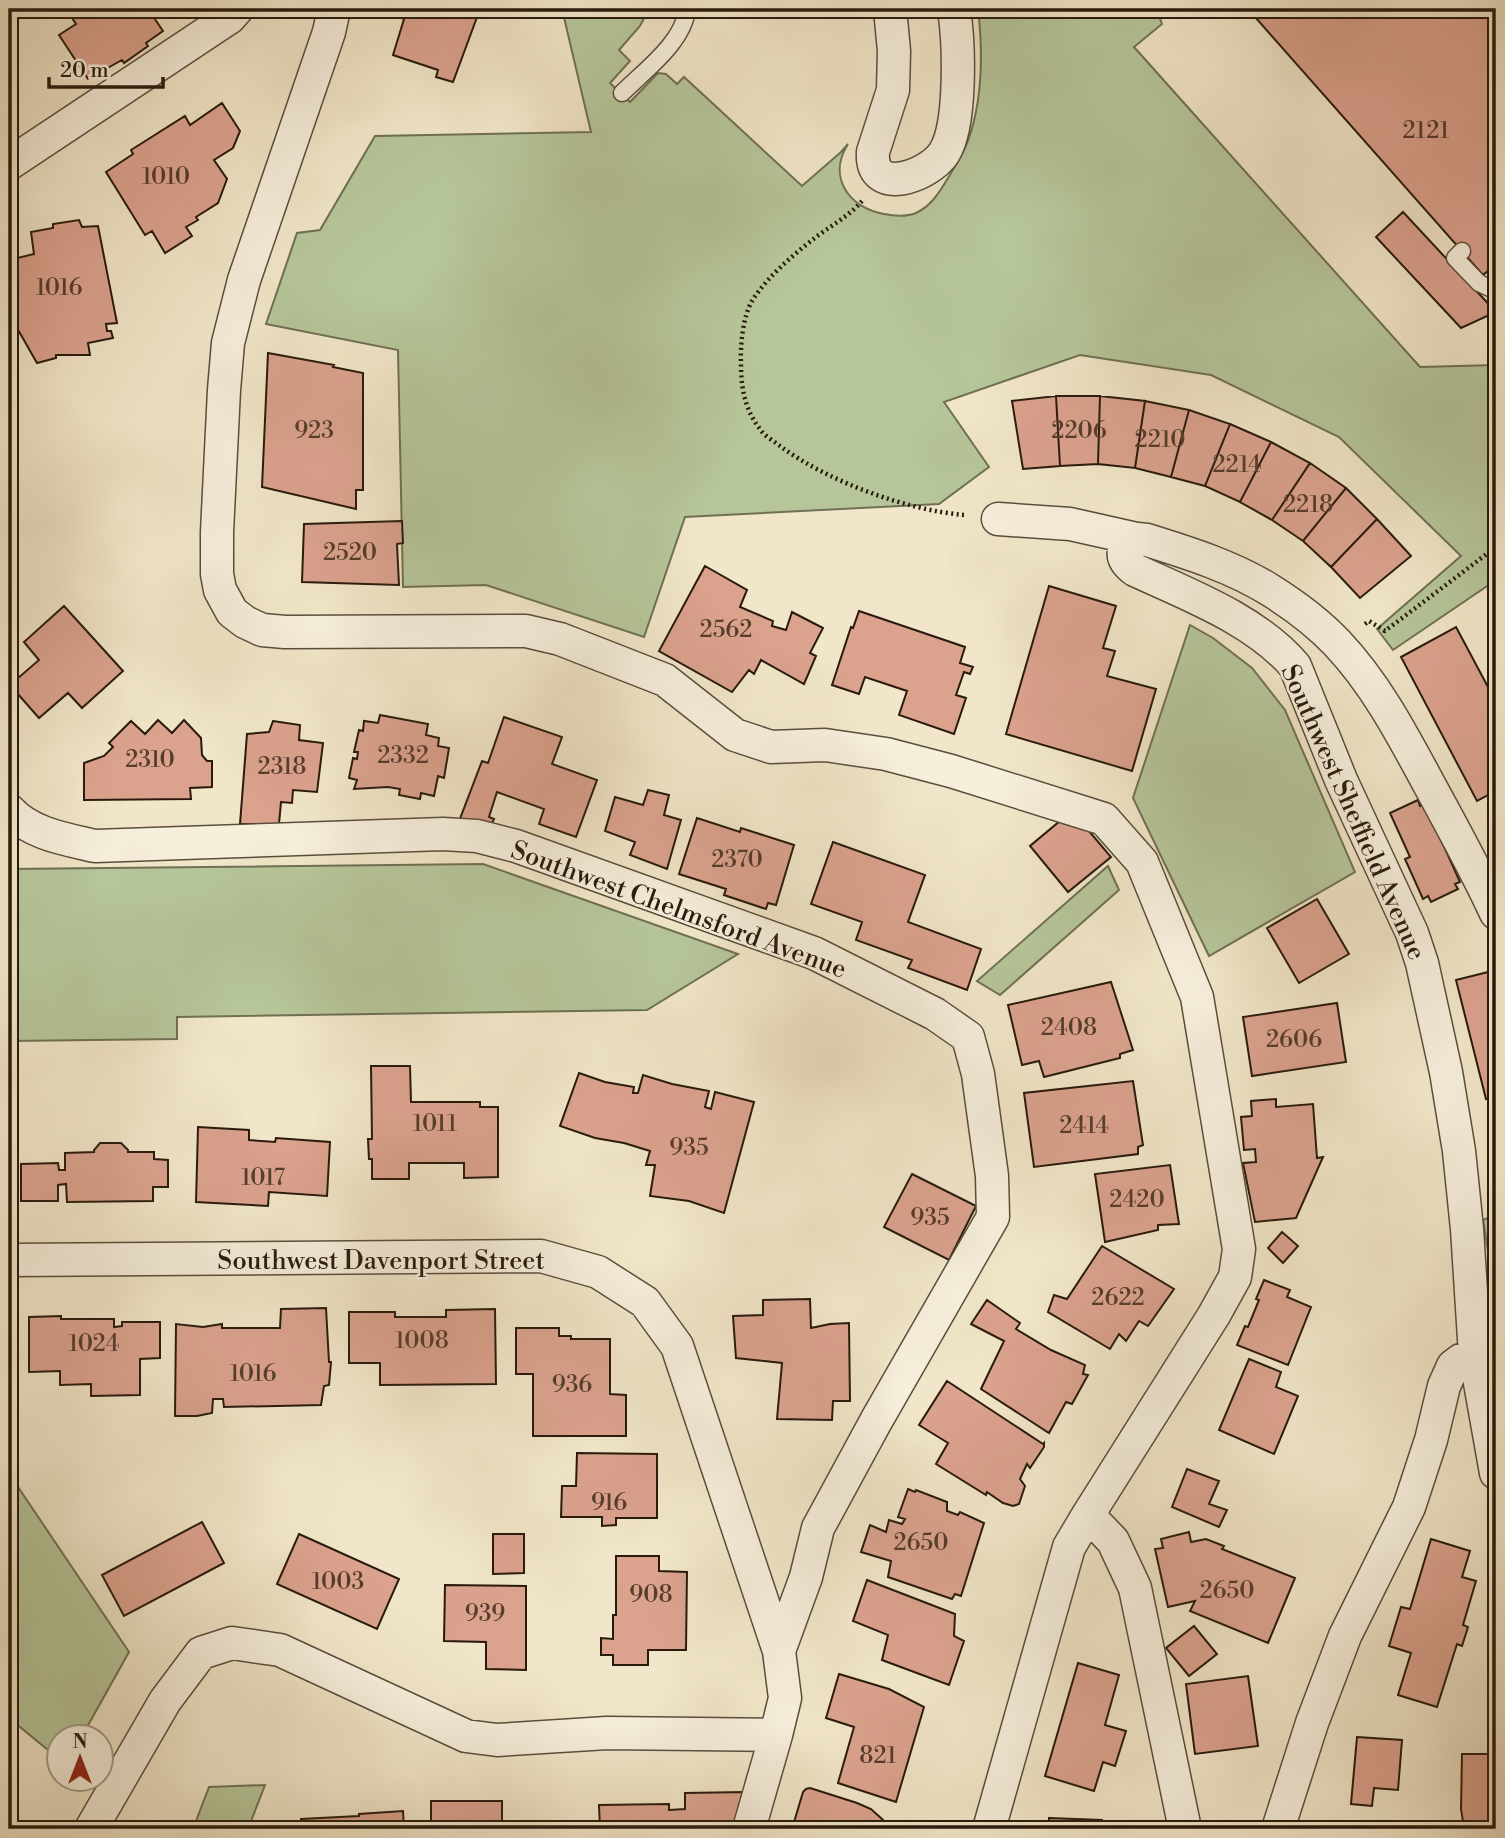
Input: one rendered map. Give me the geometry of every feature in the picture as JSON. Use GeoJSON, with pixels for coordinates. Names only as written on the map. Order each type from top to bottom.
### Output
{"type":"FeatureCollection","features":[{"type":"Feature","properties":{"kind":"street"},"geometry":{"type":"LineString","coordinates":[[9,164],[229,18],[237,9]]}},
{"type":"Feature","properties":{"kind":"street"},"geometry":{"type":"LineString","coordinates":[[334,9],[255,245],[228,343],[218,506],[217,574],[220,590],[232,612],[262,630],[285,632],[526,631],[560,639],[665,680],[735,735],[771,747],[825,745],[886,754],[951,771],[1104,819],[1143,862],[1197,996],[1239,1249],[1235,1277],[1069,1547],[989,1829]]}},
{"type":"Feature","properties":{"kind":"street"},"geometry":{"type":"LineString","coordinates":[[890,9],[894,51],[893,90],[873,152],[873,160],[883,176],[901,180],[918,174],[943,155],[948,144],[959,68],[954,9]]}},
{"type":"Feature","properties":{"kind":"street"},"geometry":{"type":"LineString","coordinates":[[998,519],[1070,524],[1161,544],[1233,570],[1268,589],[1316,625],[1336,642],[1351,660],[1399,729],[1496,913]]}},
{"type":"Feature","properties":{"kind":"street","name":"Southwest Sheffield Avenue"},"geometry":{"type":"LineString","coordinates":[[1137,539],[1128,543],[1125,549],[1124,558],[1127,565],[1214,607],[1248,627],[1285,654],[1295,666],[1341,780],[1412,933],[1432,1002],[1459,1151],[1475,1355],[1496,1473]]}},
{"type":"Feature","properties":{"kind":"street","name":"Southwest Chelmsford Avenue"},"geometry":{"type":"LineString","coordinates":[[9,810],[14,816],[48,835],[95,846],[443,834],[477,836],[516,846],[814,953],[934,1014],[968,1037],[984,1112],[992,1176],[993,1217],[818,1528],[806,1577],[779,1651]]}},
{"type":"Feature","properties":{"kind":"street","name":"Southwest Davenport Street"},"geometry":{"type":"LineString","coordinates":[[9,1260],[541,1256],[598,1272],[645,1302],[677,1346],[779,1651],[785,1698],[749,1829]]}},
{"type":"Feature","properties":{"kind":"street"},"geometry":{"type":"LineString","coordinates":[[1278,1829],[1312,1724],[1345,1636],[1409,1507],[1431,1440],[1444,1385],[1453,1366],[1475,1355]]}},
{"type":"Feature","properties":{"kind":"street"},"geometry":{"type":"LineString","coordinates":[[1087,1515],[1113,1541],[1135,1588],[1185,1829]]}},
{"type":"Feature","properties":{"kind":"street"},"geometry":{"type":"LineString","coordinates":[[91,1829],[165,1701],[201,1653],[232,1643],[280,1650],[466,1736],[497,1740],[607,1733],[776,1735]]}},
{"type":"Feature","properties":{"kind":"lane"},"geometry":{"type":"LineString","coordinates":[[622,93],[670,46],[686,17],[687,9]]}},
{"type":"Feature","properties":{"kind":"lane"},"geometry":{"type":"LineString","coordinates":[[1462,251],[1455,258],[1479,284],[1496,291]]}},
{"type":"Feature","properties":{"kind":"path"},"geometry":{"type":"LineString","coordinates":[[883,176],[854,210],[816,237],[777,271],[751,303],[740,343],[741,386],[747,409],[761,432],[831,476],[898,503],[951,514],[998,519]]}},
{"type":"Feature","properties":{"kind":"path"},"geometry":{"type":"LineString","coordinates":[[1351,660],[1370,646],[1360,628],[1369,621],[1385,631],[1496,547]]}},
{"type":"Feature","properties":{"kind":"green space"},"geometry":{"type":"Polygon","coordinates":[[[562,9],[649,9],[640,26],[619,50],[630,61],[610,83],[630,102],[658,73],[666,74],[677,84],[684,77],[802,186],[848,144],[840,168],[845,189],[852,198],[872,211],[900,216],[916,213],[930,203],[945,184],[968,141],[979,92],[981,42],[978,9],[1156,9],[1162,24],[1134,47],[1420,367],[1496,365],[1496,580],[1393,650],[1377,629],[1461,556],[1339,437],[1211,375],[1080,355],[944,402],[989,467],[939,504],[685,517],[644,637],[486,585],[403,587],[398,350],[266,324],[297,233],[320,230],[375,136],[591,132],[562,9]]]}},
{"type":"Feature","properties":{"kind":"green space"},"geometry":{"type":"Polygon","coordinates":[[[1190,625],[1213,638],[1252,668],[1285,710],[1355,872],[1209,956],[1133,798],[1190,625]]]}},
{"type":"Feature","properties":{"kind":"green space"},"geometry":{"type":"Polygon","coordinates":[[[483,864],[738,954],[647,1010],[177,1017],[177,1039],[9,1041],[9,869],[483,864]]]}},
{"type":"Feature","properties":{"kind":"green space"},"geometry":{"type":"Polygon","coordinates":[[[1108,866],[1119,890],[1000,995],[977,981],[1108,866]]]}},
{"type":"Feature","properties":{"kind":"green space"},"geometry":{"type":"Polygon","coordinates":[[[1496,1214],[1496,1266],[1491,1269],[1483,1220],[1496,1214]]]}},
{"type":"Feature","properties":{"kind":"green space"},"geometry":{"type":"Polygon","coordinates":[[[12,1478],[129,1652],[90,1722],[46,1722],[46,1748],[9,1718],[9,1511],[12,1478]]]}},
{"type":"Feature","properties":{"kind":"green space"},"geometry":{"type":"Polygon","coordinates":[[[265,1785],[248,1829],[193,1829],[209,1787],[265,1785]]]}},
{"type":"Feature","properties":{"kind":"building"},"geometry":{"type":"Polygon","coordinates":[[[66,9],[148,9],[163,31],[124,63],[122,60],[88,79],[59,35],[76,24],[66,9]]]}},
{"type":"Feature","properties":{"kind":"building"},"geometry":{"type":"Polygon","coordinates":[[[395,9],[480,9],[453,82],[436,77],[438,70],[393,55],[404,19],[393,15],[395,9]]]}},
{"type":"Feature","properties":{"kind":"building"},"geometry":{"type":"Polygon","coordinates":[[[1248,9],[1496,9],[1496,264],[1483,275],[1248,9]]]}},
{"type":"Feature","properties":{"kind":"building"},"geometry":{"type":"Polygon","coordinates":[[[222,103],[240,131],[233,148],[214,160],[227,179],[218,203],[186,227],[192,236],[165,253],[152,231],[145,235],[106,172],[133,154],[131,150],[185,116],[190,125],[222,103]]]}},
{"type":"Feature","properties":{"kind":"building"},"geometry":{"type":"Polygon","coordinates":[[[1403,212],[1496,312],[1461,328],[1376,237],[1403,212]]]}},
{"type":"Feature","properties":{"kind":"building"},"geometry":{"type":"Polygon","coordinates":[[[79,220],[82,227],[98,226],[117,323],[106,324],[107,331],[111,331],[113,338],[88,343],[90,355],[56,355],[56,358],[37,363],[9,314],[9,260],[34,254],[31,232],[53,228],[53,224],[79,220]]]}},
{"type":"Feature","properties":{"kind":"building"},"geometry":{"type":"Polygon","coordinates":[[[268,353],[363,373],[363,490],[356,490],[356,509],[262,487],[268,353]]]}},
{"type":"Feature","properties":{"kind":"building"},"geometry":{"type":"Polygon","coordinates":[[[1056,396],[1100,396],[1098,464],[1060,466],[1056,396]]]}},
{"type":"Feature","properties":{"kind":"building"},"geometry":{"type":"Polygon","coordinates":[[[1056,396],[1060,466],[1023,469],[1012,401],[1056,396]]]}},
{"type":"Feature","properties":{"kind":"building"},"geometry":{"type":"Polygon","coordinates":[[[1100,396],[1145,401],[1135,468],[1098,464],[1100,396]]]}},
{"type":"Feature","properties":{"kind":"building"},"geometry":{"type":"Polygon","coordinates":[[[1145,401],[1189,410],[1171,477],[1135,468],[1145,401]]]}},
{"type":"Feature","properties":{"kind":"building"},"geometry":{"type":"Polygon","coordinates":[[[1189,410],[1230,424],[1205,486],[1171,477],[1189,410]]]}},
{"type":"Feature","properties":{"kind":"building"},"geometry":{"type":"Polygon","coordinates":[[[1230,424],[1271,442],[1240,502],[1205,486],[1230,424]]]}},
{"type":"Feature","properties":{"kind":"building"},"geometry":{"type":"Polygon","coordinates":[[[1271,442],[1310,463],[1272,520],[1240,502],[1271,442]]]}},
{"type":"Feature","properties":{"kind":"building"},"geometry":{"type":"Polygon","coordinates":[[[1310,463],[1346,488],[1303,541],[1272,520],[1310,463]]]}},
{"type":"Feature","properties":{"kind":"building"},"geometry":{"type":"Polygon","coordinates":[[[1346,488],[1377,519],[1331,567],[1303,541],[1346,488]]]}},
{"type":"Feature","properties":{"kind":"building"},"geometry":{"type":"Polygon","coordinates":[[[1377,519],[1411,556],[1360,598],[1331,567],[1377,519]]]}},
{"type":"Feature","properties":{"kind":"building"},"geometry":{"type":"Polygon","coordinates":[[[402,521],[403,543],[397,544],[399,585],[302,582],[304,524],[402,521]]]}},
{"type":"Feature","properties":{"kind":"building"},"geometry":{"type":"Polygon","coordinates":[[[705,566],[747,590],[740,607],[773,621],[772,626],[786,630],[792,612],[823,628],[810,653],[816,656],[804,684],[761,660],[754,674],[749,670],[732,692],[659,651],[705,566]]]}},
{"type":"Feature","properties":{"kind":"building"},"geometry":{"type":"Polygon","coordinates":[[[1049,586],[1116,606],[1103,648],[1115,651],[1107,676],[1156,689],[1132,771],[1006,734],[1049,586]]]}},
{"type":"Feature","properties":{"kind":"building"},"geometry":{"type":"Polygon","coordinates":[[[64,606],[123,671],[82,708],[68,693],[39,718],[10,685],[39,660],[24,642],[64,606]]]}},
{"type":"Feature","properties":{"kind":"building"},"geometry":{"type":"Polygon","coordinates":[[[859,611],[965,647],[960,663],[973,667],[970,674],[964,672],[956,695],[966,698],[954,734],[899,715],[907,691],[865,677],[859,694],[832,685],[859,611]]]}},
{"type":"Feature","properties":{"kind":"building"},"geometry":{"type":"Polygon","coordinates":[[[1456,627],[1496,702],[1496,791],[1477,801],[1401,657],[1456,627]]]}},
{"type":"Feature","properties":{"kind":"building"},"geometry":{"type":"Polygon","coordinates":[[[380,715],[428,724],[426,735],[439,738],[438,746],[449,748],[444,778],[438,776],[434,796],[421,793],[420,799],[399,795],[400,789],[388,787],[354,789],[357,780],[349,778],[353,758],[357,759],[358,752],[354,752],[359,730],[363,731],[364,721],[378,723],[380,715]]]}},
{"type":"Feature","properties":{"kind":"building"},"geometry":{"type":"Polygon","coordinates":[[[504,717],[562,737],[552,764],[597,780],[576,837],[539,824],[544,809],[497,792],[489,817],[494,819],[492,823],[458,824],[482,761],[488,763],[504,717]]]}},
{"type":"Feature","properties":{"kind":"building"},"geometry":{"type":"Polygon","coordinates":[[[158,720],[172,733],[184,720],[201,738],[202,755],[207,761],[212,761],[212,787],[190,788],[191,799],[84,800],[84,763],[104,756],[113,747],[109,743],[131,721],[145,734],[158,720]]]}},
{"type":"Feature","properties":{"kind":"building"},"geometry":{"type":"Polygon","coordinates":[[[273,721],[300,725],[299,740],[323,743],[317,792],[293,790],[292,803],[281,802],[279,824],[240,824],[247,734],[269,732],[273,721]]]}},
{"type":"Feature","properties":{"kind":"building"},"geometry":{"type":"Polygon","coordinates":[[[648,790],[669,795],[664,815],[681,820],[667,869],[630,855],[635,842],[605,831],[615,797],[643,805],[648,790]]]}},
{"type":"Feature","properties":{"kind":"building"},"geometry":{"type":"Polygon","coordinates":[[[1418,800],[1420,806],[1425,804],[1460,882],[1455,884],[1458,889],[1431,902],[1428,896],[1423,899],[1405,859],[1410,857],[1390,813],[1418,800]]]}},
{"type":"Feature","properties":{"kind":"building"},"geometry":{"type":"Polygon","coordinates":[[[1072,811],[1111,857],[1068,892],[1030,846],[1072,811]]]}},
{"type":"Feature","properties":{"kind":"building"},"geometry":{"type":"Polygon","coordinates":[[[697,818],[740,832],[741,828],[794,845],[776,905],[768,903],[766,909],[724,895],[726,889],[679,874],[697,818]]]}},
{"type":"Feature","properties":{"kind":"building"},"geometry":{"type":"Polygon","coordinates":[[[833,842],[925,875],[908,922],[981,949],[967,990],[908,968],[912,960],[856,940],[862,922],[811,904],[833,842]]]}},
{"type":"Feature","properties":{"kind":"building"},"geometry":{"type":"Polygon","coordinates":[[[1317,899],[1349,954],[1299,983],[1267,928],[1317,899]]]}},
{"type":"Feature","properties":{"kind":"building"},"geometry":{"type":"Polygon","coordinates":[[[1496,970],[1496,1097],[1486,1099],[1456,980],[1496,970]]]}},
{"type":"Feature","properties":{"kind":"building"},"geometry":{"type":"Polygon","coordinates":[[[1111,982],[1133,1050],[1120,1054],[1120,1058],[1044,1077],[1039,1061],[1022,1065],[1008,1005],[1111,982]]]}},
{"type":"Feature","properties":{"kind":"building"},"geometry":{"type":"Polygon","coordinates":[[[1337,1003],[1346,1062],[1252,1076],[1243,1017],[1337,1003]]]}},
{"type":"Feature","properties":{"kind":"building"},"geometry":{"type":"Polygon","coordinates":[[[371,1066],[410,1066],[411,1102],[480,1102],[480,1107],[498,1107],[498,1177],[464,1178],[464,1163],[409,1163],[409,1179],[372,1179],[368,1139],[372,1139],[371,1066]]]}},
{"type":"Feature","properties":{"kind":"building"},"geometry":{"type":"Polygon","coordinates":[[[579,1073],[605,1082],[634,1087],[633,1093],[638,1093],[643,1075],[709,1091],[705,1107],[711,1109],[715,1092],[754,1102],[724,1213],[689,1201],[650,1196],[655,1165],[646,1165],[650,1151],[595,1138],[560,1126],[579,1073]]]}},
{"type":"Feature","properties":{"kind":"building"},"geometry":{"type":"Polygon","coordinates":[[[1133,1081],[1143,1145],[1138,1147],[1138,1154],[1034,1167],[1024,1093],[1133,1081]]]}},
{"type":"Feature","properties":{"kind":"building"},"geometry":{"type":"Polygon","coordinates":[[[1276,1099],[1276,1107],[1313,1104],[1317,1158],[1323,1157],[1296,1218],[1255,1222],[1243,1163],[1256,1162],[1255,1149],[1244,1150],[1241,1117],[1252,1116],[1251,1101],[1276,1099]]]}},
{"type":"Feature","properties":{"kind":"building"},"geometry":{"type":"Polygon","coordinates":[[[198,1127],[249,1130],[249,1140],[275,1142],[276,1138],[330,1142],[327,1196],[269,1192],[268,1206],[196,1202],[198,1127]]]}},
{"type":"Feature","properties":{"kind":"building"},"geometry":{"type":"Polygon","coordinates":[[[100,1143],[121,1143],[128,1152],[154,1152],[154,1159],[168,1160],[168,1187],[153,1187],[153,1201],[67,1202],[66,1184],[58,1185],[58,1201],[21,1201],[21,1164],[58,1163],[59,1170],[65,1170],[65,1153],[94,1152],[100,1143]]]}},
{"type":"Feature","properties":{"kind":"building"},"geometry":{"type":"Polygon","coordinates":[[[1170,1165],[1179,1224],[1158,1225],[1158,1230],[1105,1242],[1095,1174],[1170,1165]]]}},
{"type":"Feature","properties":{"kind":"building"},"geometry":{"type":"Polygon","coordinates":[[[912,1174],[976,1206],[949,1260],[884,1227],[912,1174]]]}},
{"type":"Feature","properties":{"kind":"building"},"geometry":{"type":"Polygon","coordinates":[[[1282,1232],[1298,1246],[1283,1263],[1268,1248],[1282,1232]]]}},
{"type":"Feature","properties":{"kind":"building"},"geometry":{"type":"Polygon","coordinates":[[[1102,1246],[1174,1289],[1148,1326],[1139,1321],[1126,1341],[1119,1334],[1110,1349],[1048,1312],[1054,1295],[1067,1299],[1102,1246]]]}},
{"type":"Feature","properties":{"kind":"building"},"geometry":{"type":"Polygon","coordinates":[[[1264,1280],[1290,1290],[1287,1297],[1311,1307],[1288,1365],[1237,1345],[1245,1326],[1248,1327],[1264,1280]]]}},
{"type":"Feature","properties":{"kind":"building"},"geometry":{"type":"Polygon","coordinates":[[[810,1299],[811,1328],[849,1323],[850,1401],[833,1401],[832,1420],[777,1419],[782,1363],[736,1358],[733,1316],[763,1315],[763,1300],[810,1299]]]}},
{"type":"Feature","properties":{"kind":"building"},"geometry":{"type":"Polygon","coordinates":[[[987,1300],[1020,1323],[1016,1329],[1051,1350],[1085,1365],[1083,1374],[1088,1375],[1072,1404],[1066,1402],[1049,1433],[981,1389],[1004,1341],[971,1324],[987,1300]]]}},
{"type":"Feature","properties":{"kind":"building"},"geometry":{"type":"Polygon","coordinates":[[[326,1308],[331,1362],[329,1385],[324,1386],[321,1405],[224,1407],[223,1399],[213,1399],[212,1413],[175,1416],[176,1324],[203,1327],[222,1324],[222,1328],[280,1328],[281,1309],[326,1308]]]}},
{"type":"Feature","properties":{"kind":"building"},"geometry":{"type":"Polygon","coordinates":[[[495,1309],[496,1384],[380,1385],[380,1363],[349,1363],[349,1312],[395,1312],[395,1317],[446,1317],[446,1310],[495,1309]]]}},
{"type":"Feature","properties":{"kind":"building"},"geometry":{"type":"Polygon","coordinates":[[[61,1316],[61,1319],[114,1319],[114,1327],[122,1326],[122,1322],[160,1322],[160,1358],[140,1359],[140,1395],[91,1396],[91,1384],[60,1385],[60,1371],[29,1372],[29,1317],[61,1316]]]}},
{"type":"Feature","properties":{"kind":"building"},"geometry":{"type":"Polygon","coordinates":[[[516,1328],[559,1328],[559,1336],[571,1336],[571,1339],[610,1339],[610,1394],[626,1395],[626,1436],[533,1436],[533,1374],[516,1374],[516,1328]]]}},
{"type":"Feature","properties":{"kind":"building"},"geometry":{"type":"Polygon","coordinates":[[[1249,1359],[1281,1372],[1276,1387],[1298,1396],[1274,1454],[1219,1430],[1249,1359]]]}},
{"type":"Feature","properties":{"kind":"building"},"geometry":{"type":"Polygon","coordinates":[[[947,1381],[1044,1443],[1030,1468],[1027,1464],[1020,1479],[1025,1486],[1019,1504],[1013,1506],[987,1492],[986,1495],[936,1464],[948,1443],[919,1425],[947,1381]]]}},
{"type":"Feature","properties":{"kind":"building"},"geometry":{"type":"Polygon","coordinates":[[[577,1453],[657,1454],[657,1518],[616,1518],[616,1525],[602,1526],[602,1517],[561,1517],[562,1486],[576,1486],[577,1453]]]}},
{"type":"Feature","properties":{"kind":"building"},"geometry":{"type":"Polygon","coordinates":[[[1187,1469],[1219,1481],[1209,1504],[1227,1510],[1219,1527],[1172,1507],[1187,1469]]]}},
{"type":"Feature","properties":{"kind":"building"},"geometry":{"type":"Polygon","coordinates":[[[908,1489],[947,1502],[947,1511],[958,1515],[960,1512],[984,1523],[961,1596],[955,1594],[952,1599],[888,1577],[891,1561],[861,1552],[870,1525],[886,1532],[889,1520],[902,1524],[905,1519],[898,1517],[908,1489]]]}},
{"type":"Feature","properties":{"kind":"building"},"geometry":{"type":"Polygon","coordinates":[[[202,1522],[224,1563],[124,1616],[102,1575],[202,1522]]]}},
{"type":"Feature","properties":{"kind":"building"},"geometry":{"type":"Polygon","coordinates":[[[1189,1532],[1191,1542],[1206,1539],[1224,1546],[1222,1549],[1295,1578],[1268,1643],[1190,1611],[1195,1601],[1168,1607],[1155,1549],[1163,1548],[1161,1539],[1189,1532]]]}},
{"type":"Feature","properties":{"kind":"building"},"geometry":{"type":"Polygon","coordinates":[[[299,1534],[399,1579],[377,1629],[277,1584],[299,1534]]]}},
{"type":"Feature","properties":{"kind":"building"},"geometry":{"type":"Polygon","coordinates":[[[493,1534],[524,1534],[524,1573],[493,1574],[493,1534]]]}},
{"type":"Feature","properties":{"kind":"building"},"geometry":{"type":"Polygon","coordinates":[[[1431,1539],[1470,1551],[1462,1577],[1476,1581],[1463,1625],[1468,1627],[1462,1646],[1457,1644],[1437,1707],[1398,1695],[1411,1653],[1389,1646],[1401,1607],[1410,1609],[1431,1539]]]}},
{"type":"Feature","properties":{"kind":"building"},"geometry":{"type":"Polygon","coordinates":[[[616,1556],[659,1556],[659,1571],[687,1572],[686,1650],[648,1650],[648,1665],[613,1665],[613,1655],[601,1655],[601,1638],[613,1639],[613,1615],[616,1615],[616,1556]]]}},
{"type":"Feature","properties":{"kind":"building"},"geometry":{"type":"Polygon","coordinates":[[[867,1580],[955,1614],[954,1636],[964,1641],[949,1685],[882,1660],[888,1635],[853,1621],[867,1580]]]}},
{"type":"Feature","properties":{"kind":"building"},"geometry":{"type":"Polygon","coordinates":[[[445,1585],[526,1586],[526,1670],[486,1669],[486,1642],[444,1641],[445,1585]]]}},
{"type":"Feature","properties":{"kind":"building"},"geometry":{"type":"Polygon","coordinates":[[[1194,1626],[1217,1654],[1189,1676],[1166,1648],[1194,1626]]]}},
{"type":"Feature","properties":{"kind":"building"},"geometry":{"type":"Polygon","coordinates":[[[1078,1663],[1119,1675],[1105,1725],[1126,1731],[1115,1766],[1103,1762],[1094,1791],[1045,1776],[1078,1663]]]}},
{"type":"Feature","properties":{"kind":"building"},"geometry":{"type":"Polygon","coordinates":[[[839,1674],[889,1689],[924,1707],[896,1802],[838,1783],[854,1727],[826,1718],[839,1674]]]}},
{"type":"Feature","properties":{"kind":"building"},"geometry":{"type":"Polygon","coordinates":[[[1248,1676],[1258,1746],[1195,1754],[1186,1684],[1248,1676]]]}},
{"type":"Feature","properties":{"kind":"building"},"geometry":{"type":"Polygon","coordinates":[[[1357,1737],[1402,1740],[1398,1790],[1374,1788],[1372,1806],[1351,1804],[1357,1737]]]}},
{"type":"Feature","properties":{"kind":"building"},"geometry":{"type":"Polygon","coordinates":[[[1462,1754],[1496,1754],[1496,1828],[1464,1828],[1461,1809],[1462,1754]]]}},
{"type":"Feature","properties":{"kind":"building"},"geometry":{"type":"Polygon","coordinates":[[[810,1788],[871,1809],[888,1829],[792,1829],[803,1792],[810,1788]]]}},
{"type":"Feature","properties":{"kind":"building"},"geometry":{"type":"Polygon","coordinates":[[[745,1792],[734,1829],[600,1829],[599,1805],[669,1804],[669,1810],[685,1809],[685,1793],[745,1792]]]}},
{"type":"Feature","properties":{"kind":"building"},"geometry":{"type":"Polygon","coordinates":[[[431,1801],[502,1801],[502,1829],[431,1829],[431,1801]]]}},
{"type":"Feature","properties":{"kind":"building"},"geometry":{"type":"Polygon","coordinates":[[[403,1811],[404,1829],[301,1829],[301,1819],[403,1811]]]}},
{"type":"Feature","properties":{"kind":"building"},"geometry":{"type":"Polygon","coordinates":[[[1049,1818],[1102,1820],[1102,1829],[1049,1829],[1049,1818]]]}}]}
